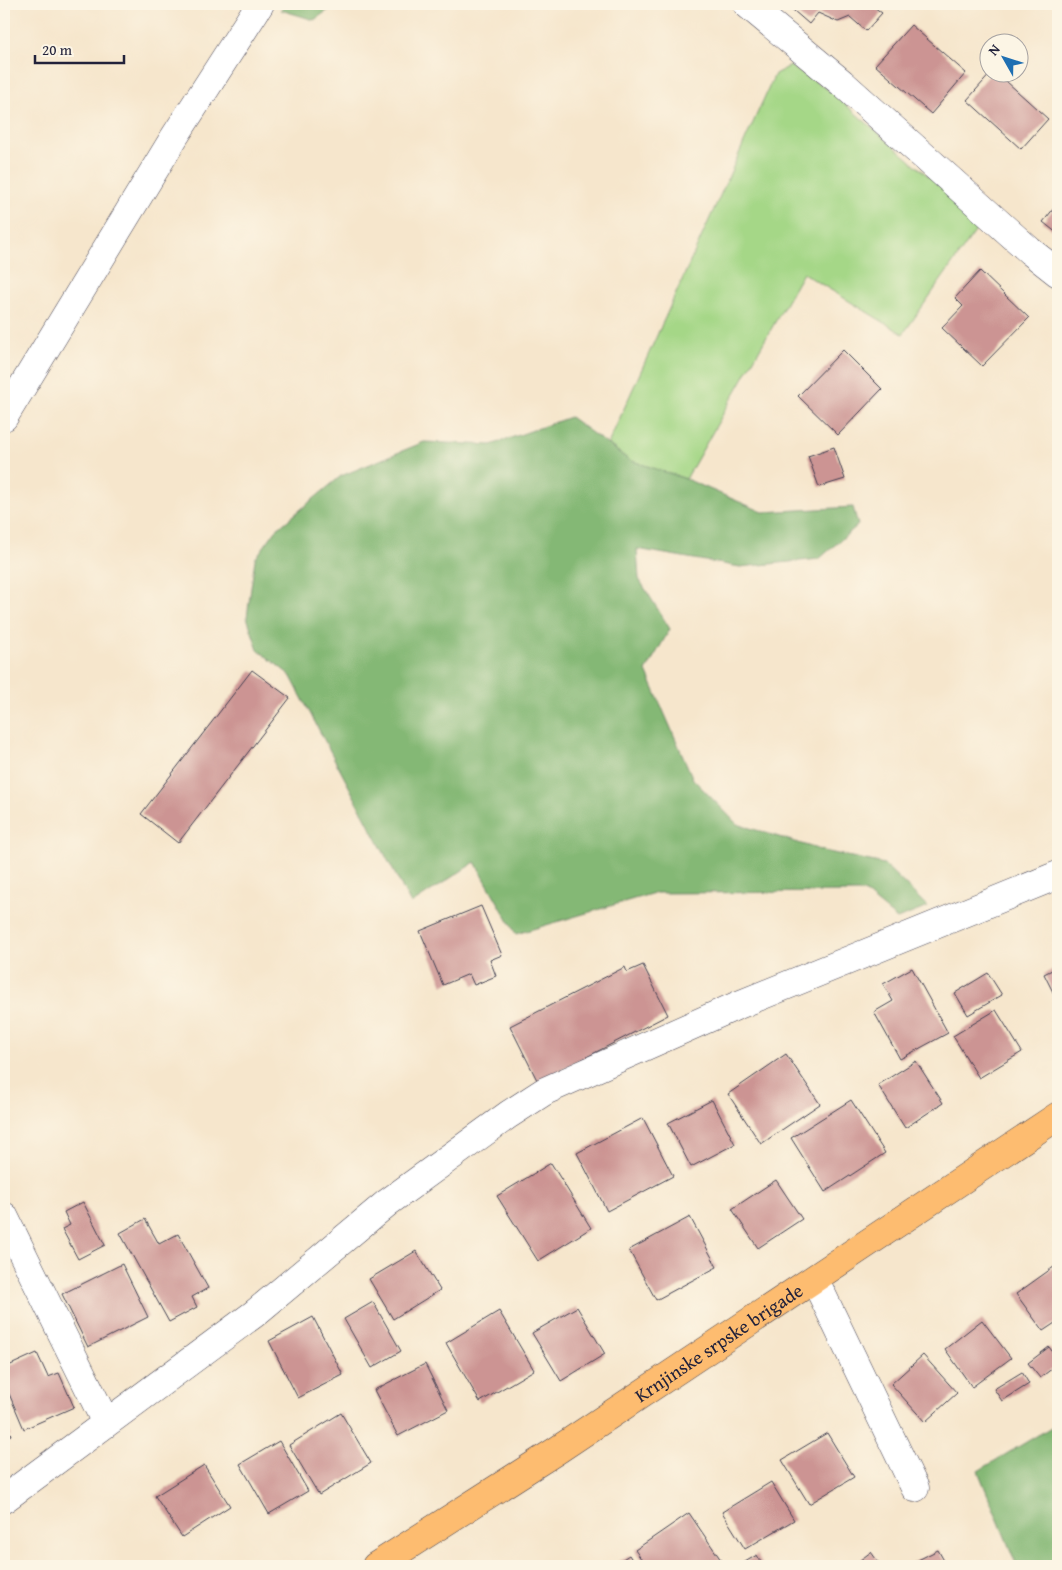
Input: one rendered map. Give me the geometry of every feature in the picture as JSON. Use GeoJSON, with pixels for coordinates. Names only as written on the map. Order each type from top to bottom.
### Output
{"type":"FeatureCollection","features":[{"type":"Feature","properties":{"kind":"main road","name":"Krnjinske srpske brigade"},"geometry":{"type":"LineString","coordinates":[[376,1566],[556,1451],[815,1280],[1058,1116]]}},
{"type":"Feature","properties":{"kind":"street"},"geometry":{"type":"LineString","coordinates":[[4,417],[175,136],[260,4]]}},
{"type":"Feature","properties":{"kind":"street"},"geometry":{"type":"LineString","coordinates":[[747,4],[842,83],[1030,251],[1058,273]]}},
{"type":"Feature","properties":{"kind":"street"},"geometry":{"type":"LineString","coordinates":[[4,1499],[254,1314],[387,1203],[508,1115],[545,1091],[736,1006],[1058,876]]}},
{"type":"Feature","properties":{"kind":"street"},"geometry":{"type":"LineString","coordinates":[[4,1216],[106,1423]]}},
{"type":"Feature","properties":{"kind":"street"},"geometry":{"type":"LineString","coordinates":[[815,1280],[915,1488]]}},
{"type":"Feature","properties":{"kind":"green space"},"geometry":{"type":"Polygon","coordinates":[[[285,4],[333,4],[330,9],[314,20],[281,10],[285,4]]]}},
{"type":"Feature","properties":{"kind":"green space"},"geometry":{"type":"Polygon","coordinates":[[[790,66],[826,88],[982,222],[903,334],[803,273],[686,479],[629,460],[608,444],[775,74],[790,66]]]}},
{"type":"Feature","properties":{"kind":"green space"},"geometry":{"type":"Polygon","coordinates":[[[570,417],[629,460],[686,479],[763,512],[853,507],[858,525],[819,559],[740,567],[637,549],[639,579],[670,629],[646,671],[693,779],[737,824],[824,851],[884,864],[928,907],[897,919],[864,892],[654,893],[516,934],[475,862],[411,904],[290,675],[258,650],[247,617],[255,559],[276,530],[341,476],[424,442],[491,445],[570,417]]]}},
{"type":"Feature","properties":{"kind":"green space"},"geometry":{"type":"Polygon","coordinates":[[[1058,1423],[1058,1566],[1017,1566],[978,1471],[1058,1423]]]}},
{"type":"Feature","properties":{"kind":"building"},"geometry":{"type":"Polygon","coordinates":[[[786,4],[877,4],[874,7],[882,13],[866,31],[850,17],[838,22],[818,13],[809,24],[786,4]]]}},
{"type":"Feature","properties":{"kind":"building"},"geometry":{"type":"Polygon","coordinates":[[[911,25],[966,73],[931,114],[875,65],[911,25]]]}},
{"type":"Feature","properties":{"kind":"building"},"geometry":{"type":"Polygon","coordinates":[[[983,82],[1007,82],[1048,119],[1021,149],[967,100],[983,82]]]}},
{"type":"Feature","properties":{"kind":"building"},"geometry":{"type":"Polygon","coordinates":[[[1058,203],[1058,234],[1043,222],[1058,203]]]}},
{"type":"Feature","properties":{"kind":"building"},"geometry":{"type":"Polygon","coordinates":[[[980,271],[1029,318],[982,366],[942,328],[963,306],[955,298],[980,271]]]}},
{"type":"Feature","properties":{"kind":"building"},"geometry":{"type":"Polygon","coordinates":[[[843,350],[882,389],[838,435],[798,396],[843,350]]]}},
{"type":"Feature","properties":{"kind":"building"},"geometry":{"type":"Polygon","coordinates":[[[834,447],[845,479],[819,487],[808,456],[834,447]]]}},
{"type":"Feature","properties":{"kind":"building"},"geometry":{"type":"Polygon","coordinates":[[[252,670],[290,698],[178,843],[141,814],[252,670]]]}},
{"type":"Feature","properties":{"kind":"building"},"geometry":{"type":"Polygon","coordinates":[[[481,906],[502,955],[490,960],[496,976],[474,985],[469,974],[443,985],[420,931],[481,906]]]}},
{"type":"Feature","properties":{"kind":"building"},"geometry":{"type":"Polygon","coordinates":[[[643,965],[668,1015],[538,1082],[510,1026],[625,967],[627,972],[643,965]]]}},
{"type":"Feature","properties":{"kind":"building"},"geometry":{"type":"Polygon","coordinates":[[[1058,967],[1058,1002],[1044,974],[1058,967]]]}},
{"type":"Feature","properties":{"kind":"building"},"geometry":{"type":"Polygon","coordinates":[[[912,968],[948,1033],[900,1059],[874,1012],[893,1001],[883,984],[912,968]]]}},
{"type":"Feature","properties":{"kind":"building"},"geometry":{"type":"Polygon","coordinates":[[[988,973],[1002,995],[968,1015],[955,993],[988,973]]]}},
{"type":"Feature","properties":{"kind":"building"},"geometry":{"type":"Polygon","coordinates":[[[996,1010],[1022,1052],[979,1078],[953,1036],[996,1010]]]}},
{"type":"Feature","properties":{"kind":"building"},"geometry":{"type":"Polygon","coordinates":[[[786,1054],[820,1104],[761,1144],[728,1094],[786,1054]]]}},
{"type":"Feature","properties":{"kind":"building"},"geometry":{"type":"Polygon","coordinates":[[[916,1061],[943,1103],[905,1128],[878,1085],[916,1061]]]}},
{"type":"Feature","properties":{"kind":"building"},"geometry":{"type":"Polygon","coordinates":[[[712,1100],[735,1144],[691,1167],[668,1123],[712,1100]]]}},
{"type":"Feature","properties":{"kind":"building"},"geometry":{"type":"Polygon","coordinates":[[[851,1100],[885,1153],[825,1192],[791,1138],[851,1100]]]}},
{"type":"Feature","properties":{"kind":"building"},"geometry":{"type":"Polygon","coordinates":[[[643,1118],[673,1176],[607,1211],[577,1153],[643,1118]]]}},
{"type":"Feature","properties":{"kind":"building"},"geometry":{"type":"Polygon","coordinates":[[[551,1163],[591,1228],[538,1261],[497,1196],[551,1163]]]}},
{"type":"Feature","properties":{"kind":"building"},"geometry":{"type":"Polygon","coordinates":[[[776,1180],[802,1219],[758,1248],[732,1209],[776,1180]]]}},
{"type":"Feature","properties":{"kind":"building"},"geometry":{"type":"Polygon","coordinates":[[[83,1202],[105,1245],[78,1259],[62,1229],[70,1225],[64,1212],[83,1202]]]}},
{"type":"Feature","properties":{"kind":"building"},"geometry":{"type":"Polygon","coordinates":[[[690,1217],[717,1267],[656,1300],[629,1250],[690,1217]]]}},
{"type":"Feature","properties":{"kind":"building"},"geometry":{"type":"Polygon","coordinates":[[[145,1219],[159,1244],[178,1234],[208,1288],[192,1297],[197,1307],[169,1322],[120,1233],[145,1219]]]}},
{"type":"Feature","properties":{"kind":"building"},"geometry":{"type":"Polygon","coordinates":[[[416,1251],[440,1290],[393,1319],[369,1279],[416,1251]]]}},
{"type":"Feature","properties":{"kind":"building"},"geometry":{"type":"Polygon","coordinates":[[[122,1264],[148,1317],[88,1347],[62,1294],[122,1264]]]}},
{"type":"Feature","properties":{"kind":"building"},"geometry":{"type":"Polygon","coordinates":[[[1058,1264],[1058,1321],[1043,1331],[1016,1294],[1058,1264]]]}},
{"type":"Feature","properties":{"kind":"building"},"geometry":{"type":"Polygon","coordinates":[[[373,1302],[401,1351],[372,1368],[344,1319],[373,1302]]]}},
{"type":"Feature","properties":{"kind":"building"},"geometry":{"type":"Polygon","coordinates":[[[577,1307],[605,1354],[561,1381],[532,1333],[577,1307]]]}},
{"type":"Feature","properties":{"kind":"building"},"geometry":{"type":"Polygon","coordinates":[[[499,1311],[534,1370],[480,1402],[446,1343],[499,1311]]]}},
{"type":"Feature","properties":{"kind":"building"},"geometry":{"type":"Polygon","coordinates":[[[313,1317],[343,1375],[298,1398],[269,1341],[313,1317]]]}},
{"type":"Feature","properties":{"kind":"building"},"geometry":{"type":"Polygon","coordinates":[[[982,1320],[1011,1358],[972,1387],[945,1349],[982,1320]]]}},
{"type":"Feature","properties":{"kind":"building"},"geometry":{"type":"Polygon","coordinates":[[[1049,1347],[1058,1359],[1058,1364],[1040,1378],[1028,1363],[1049,1347]]]}},
{"type":"Feature","properties":{"kind":"building"},"geometry":{"type":"Polygon","coordinates":[[[37,1353],[48,1377],[59,1373],[74,1407],[24,1429],[4,1382],[4,1368],[37,1353]]]}},
{"type":"Feature","properties":{"kind":"building"},"geometry":{"type":"Polygon","coordinates":[[[923,1355],[957,1393],[925,1422],[891,1384],[923,1355]]]}},
{"type":"Feature","properties":{"kind":"building"},"geometry":{"type":"Polygon","coordinates":[[[425,1364],[448,1410],[398,1436],[374,1390],[425,1364]]]}},
{"type":"Feature","properties":{"kind":"building"},"geometry":{"type":"Polygon","coordinates":[[[1022,1372],[1029,1384],[1002,1401],[994,1389],[1022,1372]]]}},
{"type":"Feature","properties":{"kind":"building"},"geometry":{"type":"Polygon","coordinates":[[[341,1413],[371,1463],[319,1495],[289,1445],[341,1413]]]}},
{"type":"Feature","properties":{"kind":"building"},"geometry":{"type":"Polygon","coordinates":[[[4,1418],[11,1435],[4,1438],[4,1418]]]}},
{"type":"Feature","properties":{"kind":"building"},"geometry":{"type":"Polygon","coordinates":[[[827,1433],[854,1477],[809,1504],[782,1460],[827,1433]]]}},
{"type":"Feature","properties":{"kind":"building"},"geometry":{"type":"Polygon","coordinates":[[[279,1441],[308,1491],[269,1514],[240,1464],[279,1441]]]}},
{"type":"Feature","properties":{"kind":"building"},"geometry":{"type":"Polygon","coordinates":[[[204,1465],[230,1506],[182,1537],[155,1496],[204,1465]]]}},
{"type":"Feature","properties":{"kind":"building"},"geometry":{"type":"Polygon","coordinates":[[[771,1482],[794,1520],[745,1549],[722,1512],[771,1482]]]}},
{"type":"Feature","properties":{"kind":"building"},"geometry":{"type":"Polygon","coordinates":[[[689,1513],[721,1560],[711,1566],[646,1566],[635,1550],[689,1513]]]}},
{"type":"Feature","properties":{"kind":"building"},"geometry":{"type":"Polygon","coordinates":[[[938,1550],[947,1566],[906,1566],[938,1550]]]}},
{"type":"Feature","properties":{"kind":"building"},"geometry":{"type":"Polygon","coordinates":[[[871,1552],[881,1566],[852,1566],[871,1552]]]}},
{"type":"Feature","properties":{"kind":"building"},"geometry":{"type":"Polygon","coordinates":[[[629,1555],[636,1566],[612,1566],[629,1555]]]}},
{"type":"Feature","properties":{"kind":"building"},"geometry":{"type":"Polygon","coordinates":[[[757,1555],[763,1566],[738,1566],[757,1555]]]}}]}
